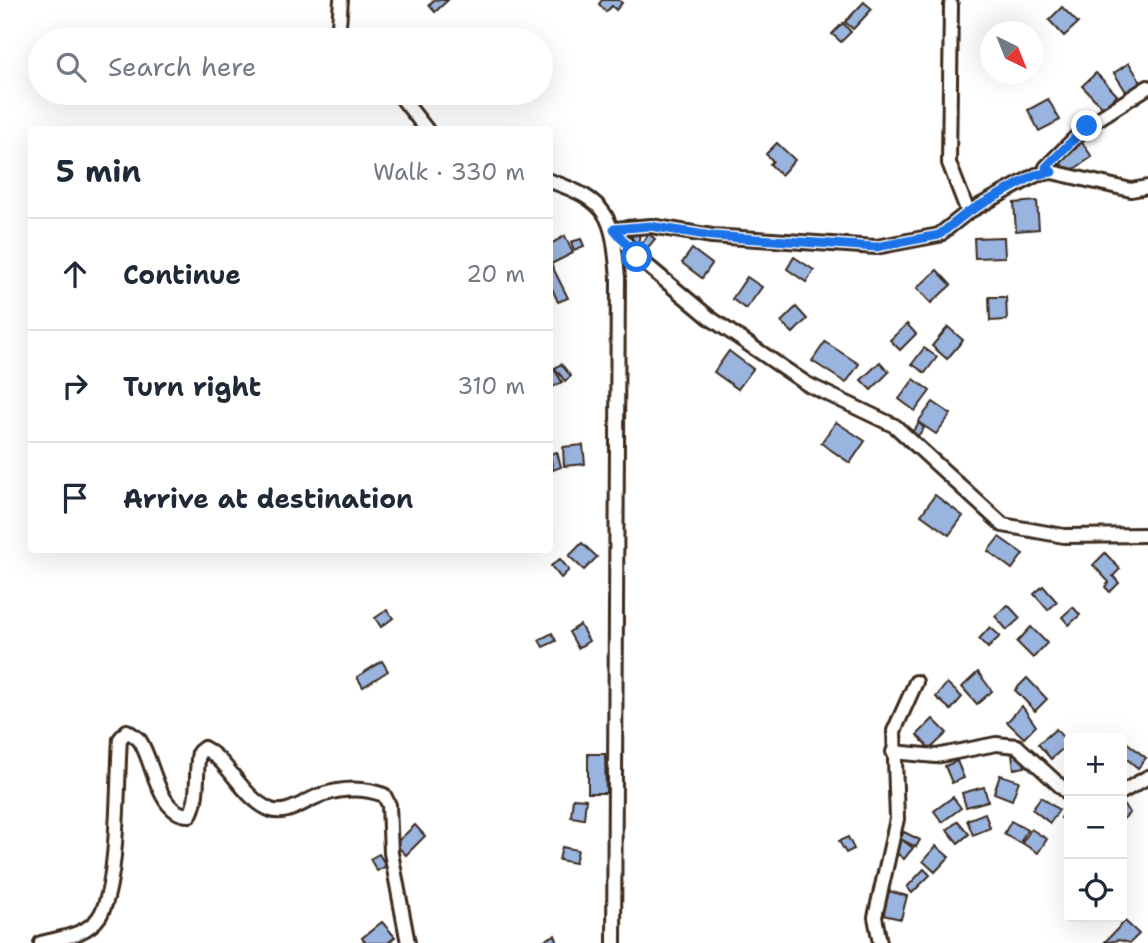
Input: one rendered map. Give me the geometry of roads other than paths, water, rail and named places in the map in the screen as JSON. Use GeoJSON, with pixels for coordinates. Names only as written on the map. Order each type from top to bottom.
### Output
{"type":"FeatureCollection","features":[{"type":"Feature","properties":{"kind":"street"},"geometry":{"type":"LineString","coordinates":[[341,0],[342,28]]}},
{"type":"Feature","properties":{"kind":"street"},"geometry":{"type":"LineString","coordinates":[[951,5],[949,163],[968,212]]}},
{"type":"Feature","properties":{"kind":"street"},"geometry":{"type":"LineString","coordinates":[[1052,172],[1046,167],[1087,126],[1148,87]]}},
{"type":"Feature","properties":{"kind":"street"},"geometry":{"type":"LineString","coordinates":[[407,105],[423,126]]}},
{"type":"Feature","properties":{"kind":"street"},"geometry":{"type":"LineString","coordinates":[[614,229],[650,226],[712,236],[876,247],[939,235],[968,212],[1035,175],[1052,172],[1130,190],[1148,187]]}},
{"type":"Feature","properties":{"kind":"street"},"geometry":{"type":"LineString","coordinates":[[553,182],[596,203],[637,257],[710,318],[807,384],[895,426],[1003,525],[1064,536],[1148,535]]}},
{"type":"Feature","properties":{"kind":"street"},"geometry":{"type":"LineString","coordinates":[[614,229],[618,277],[619,534],[614,943]]}},
{"type":"Feature","properties":{"kind":"street"},"geometry":{"type":"LineString","coordinates":[[880,943],[875,917],[897,820],[894,731],[916,682]]}},
{"type":"Feature","properties":{"kind":"street"},"geometry":{"type":"LineString","coordinates":[[41,943],[80,932],[99,918],[109,888],[120,739],[127,731],[140,740],[164,797],[177,812],[186,815],[191,815],[196,805],[197,763],[199,752],[204,748],[218,756],[257,802],[274,811],[297,807],[320,795],[347,788],[370,789],[384,794],[389,804],[391,853],[408,927],[408,943]]}},
{"type":"Feature","properties":{"kind":"street"},"geometry":{"type":"LineString","coordinates":[[893,752],[936,756],[996,744],[1017,747],[1032,757],[1064,789]]}},
{"type":"Feature","properties":{"kind":"street"},"geometry":{"type":"LineString","coordinates":[[1127,789],[1148,777]]}}]}
